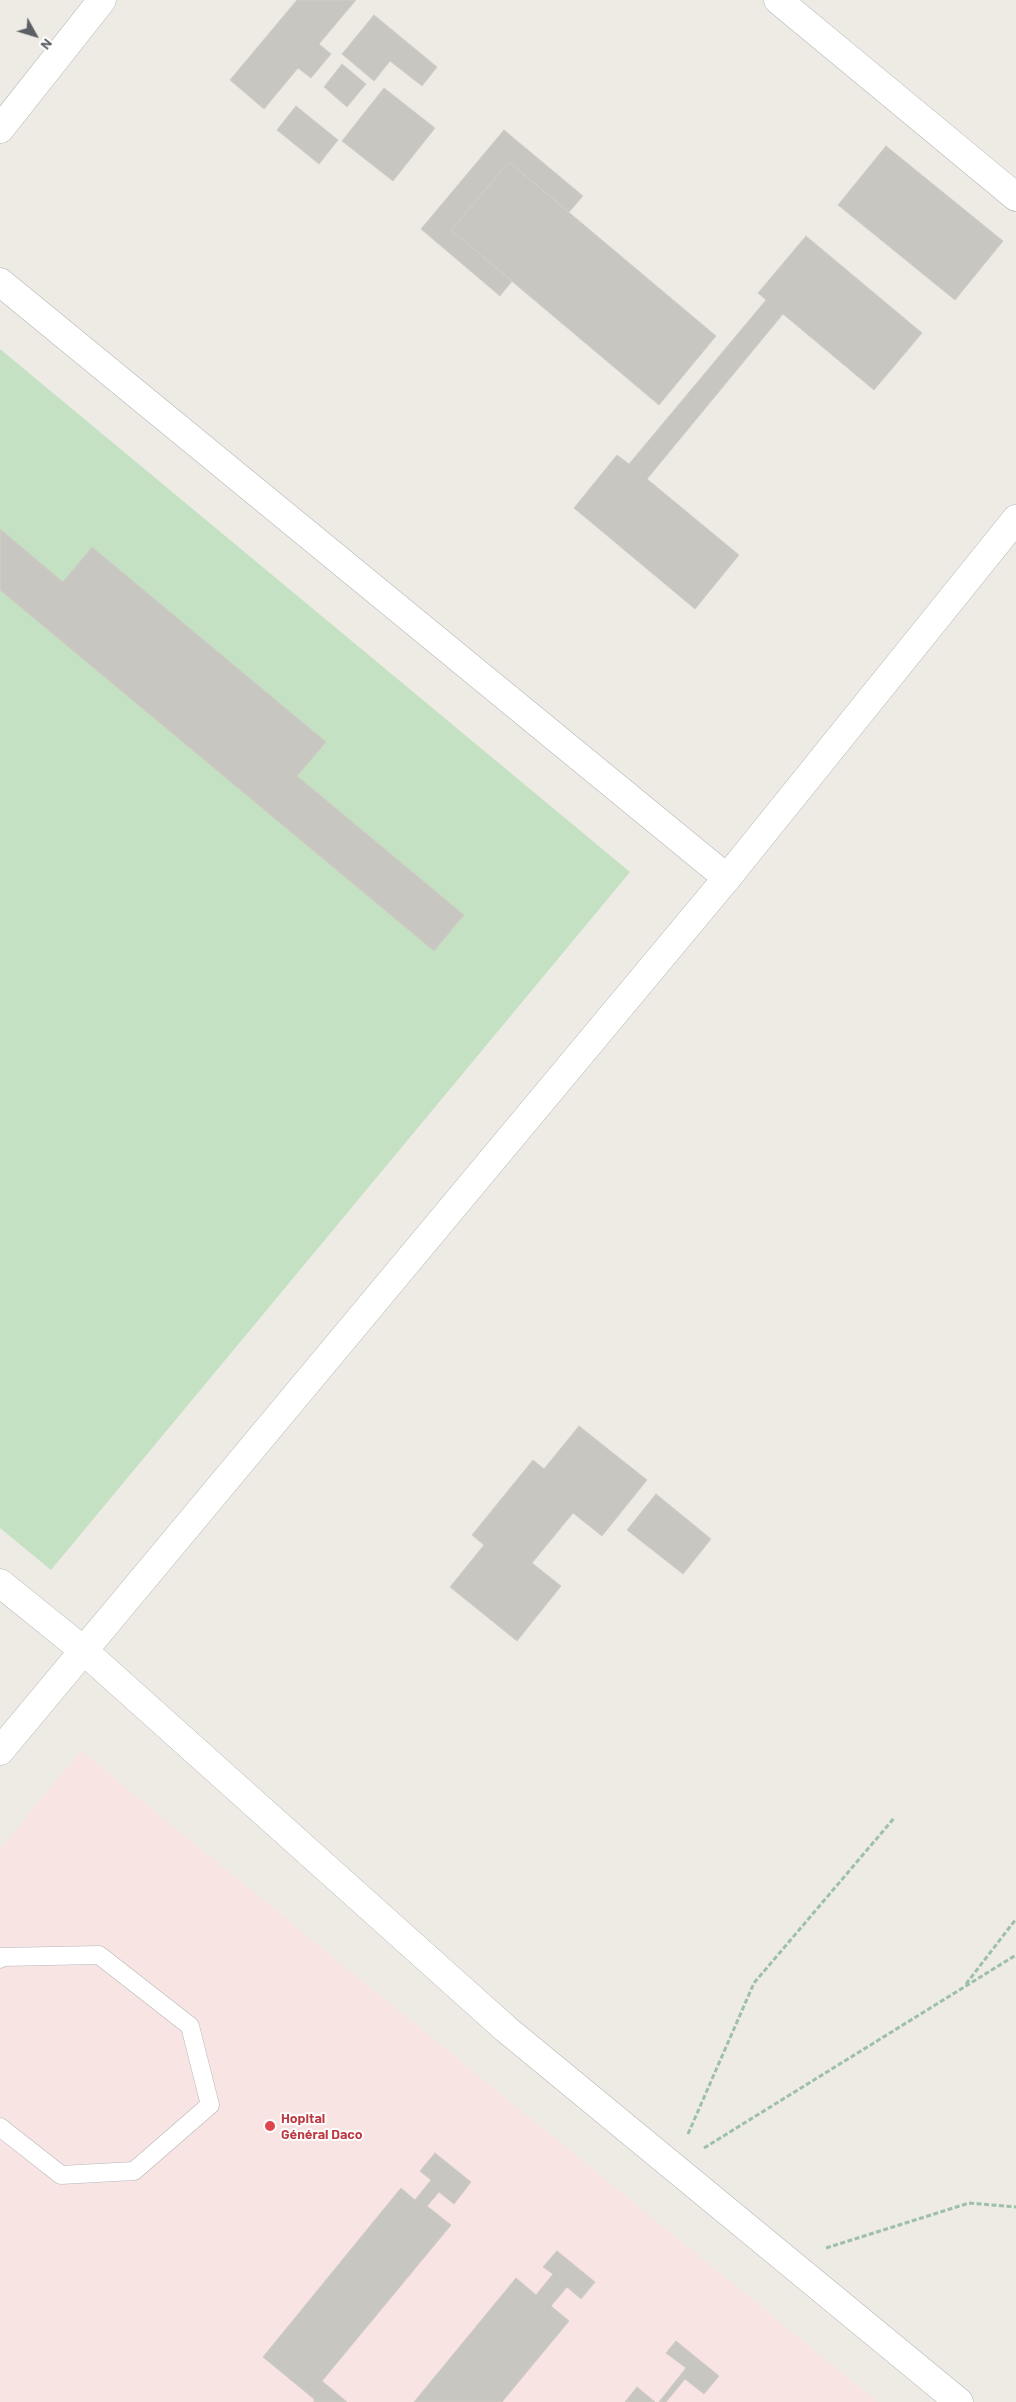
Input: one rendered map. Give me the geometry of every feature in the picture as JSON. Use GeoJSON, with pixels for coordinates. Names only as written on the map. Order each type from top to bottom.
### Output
{"type":"FeatureCollection","features":[{"type":"Feature","properties":{"kind":"street"},"geometry":{"type":"LineString","coordinates":[[0,129],[102,0]]}},
{"type":"Feature","properties":{"kind":"street"},"geometry":{"type":"LineString","coordinates":[[778,0],[1016,197]]}},
{"type":"Feature","properties":{"kind":"street"},"geometry":{"type":"LineString","coordinates":[[0,282],[726,878]]}},
{"type":"Feature","properties":{"kind":"street"},"geometry":{"type":"LineString","coordinates":[[0,1751],[726,878],[1016,519]]}},
{"type":"Feature","properties":{"kind":"street"},"geometry":{"type":"LineString","coordinates":[[0,1583],[83,1650],[506,2029],[959,2402]]}},
{"type":"Feature","properties":{"kind":"lane"},"geometry":{"type":"LineString","coordinates":[[0,1959],[2,1957],[99,1955],[190,2026],[210,2105],[134,2171],[61,2175],[0,2127]]}},
{"type":"Feature","properties":{"kind":"path"},"geometry":{"type":"LineString","coordinates":[[674,2167],[754,1983],[896,1818]]}},
{"type":"Feature","properties":{"kind":"path"},"geometry":{"type":"LineString","coordinates":[[963,1987],[1016,1919]]}},
{"type":"Feature","properties":{"kind":"path"},"geometry":{"type":"LineString","coordinates":[[674,2167],[1016,1955]]}},
{"type":"Feature","properties":{"kind":"path"},"geometry":{"type":"LineString","coordinates":[[788,2261],[969,2203],[1016,2207]]}},
{"type":"Feature","properties":{"kind":"shaded area","name":"Hopital Général Daco"},"geometry":{"type":"Polygon","coordinates":[[[81,1751],[878,2402],[0,2402],[0,1849],[81,1751]]]}},
{"type":"Feature","properties":{"kind":"green space"},"geometry":{"type":"Polygon","coordinates":[[[0,349],[630,872],[51,1570],[0,1528],[0,349]]]}},
{"type":"Feature","properties":{"kind":"building"},"geometry":{"type":"Polygon","coordinates":[[[297,0],[356,0],[319,44],[331,54],[311,78],[298,68],[264,109],[230,80],[297,0]]]}},
{"type":"Feature","properties":{"kind":"building"},"geometry":{"type":"Polygon","coordinates":[[[374,15],[437,67],[422,86],[390,61],[374,81],[342,54],[374,15]]]}},
{"type":"Feature","properties":{"kind":"building"},"geometry":{"type":"Polygon","coordinates":[[[342,64],[366,84],[347,107],[324,87],[342,64]]]}},
{"type":"Feature","properties":{"kind":"building"},"geometry":{"type":"Polygon","coordinates":[[[384,88],[435,128],[393,181],[342,141],[384,88]]]}},
{"type":"Feature","properties":{"kind":"building"},"geometry":{"type":"Polygon","coordinates":[[[296,106],[338,140],[319,164],[277,130],[296,106]]]}},
{"type":"Feature","properties":{"kind":"building"},"geometry":{"type":"Polygon","coordinates":[[[504,130],[583,196],[569,212],[509,162],[451,230],[512,281],[500,296],[421,229],[504,130]]]}},
{"type":"Feature","properties":{"kind":"building"},"geometry":{"type":"Polygon","coordinates":[[[886,146],[1003,241],[955,300],[838,205],[886,146]]]}},
{"type":"Feature","properties":{"kind":"building"},"geometry":{"type":"Polygon","coordinates":[[[509,162],[716,336],[659,405],[451,230],[509,162]]]}},
{"type":"Feature","properties":{"kind":"building"},"geometry":{"type":"Polygon","coordinates":[[[806,236],[922,333],[874,390],[783,314],[647,479],[739,555],[695,609],[574,508],[617,455],[629,464],[766,300],[758,293],[806,236]]]}},
{"type":"Feature","properties":{"kind":"building"},"geometry":{"type":"Polygon","coordinates":[[[0,529],[63,582],[92,547],[326,742],[297,776],[464,915],[434,951],[0,590],[0,529]]]}},
{"type":"Feature","properties":{"kind":"building"},"geometry":{"type":"Polygon","coordinates":[[[579,1426],[647,1480],[602,1536],[573,1513],[532,1563],[561,1586],[517,1641],[450,1587],[484,1545],[472,1535],[533,1460],[544,1469],[579,1426]]]}},
{"type":"Feature","properties":{"kind":"building"},"geometry":{"type":"Polygon","coordinates":[[[656,1494],[711,1539],[683,1574],[627,1530],[656,1494]]]}},
{"type":"Feature","properties":{"kind":"building"},"geometry":{"type":"Polygon","coordinates":[[[435,2153],[471,2182],[454,2204],[439,2192],[427,2206],[451,2225],[322,2381],[347,2402],[314,2402],[314,2399],[263,2357],[401,2188],[415,2200],[431,2180],[420,2171],[435,2153]]]}},
{"type":"Feature","properties":{"kind":"building"},"geometry":{"type":"Polygon","coordinates":[[[557,2251],[595,2282],[581,2299],[567,2287],[551,2306],[569,2321],[502,2402],[414,2402],[516,2278],[536,2295],[553,2274],[543,2267],[557,2251]]]}},
{"type":"Feature","properties":{"kind":"building"},"geometry":{"type":"Polygon","coordinates":[[[676,2341],[719,2376],[704,2394],[685,2379],[666,2402],[659,2402],[686,2368],[666,2353],[676,2341]]]}},
{"type":"Feature","properties":{"kind":"building"},"geometry":{"type":"Polygon","coordinates":[[[637,2387],[655,2402],[625,2402],[637,2387]]]}},
{"type":"Feature","properties":{"kind":"place","name":"Hopital Général Daco"},"geometry":{"type":"Point","coordinates":[270,2126]}}]}
